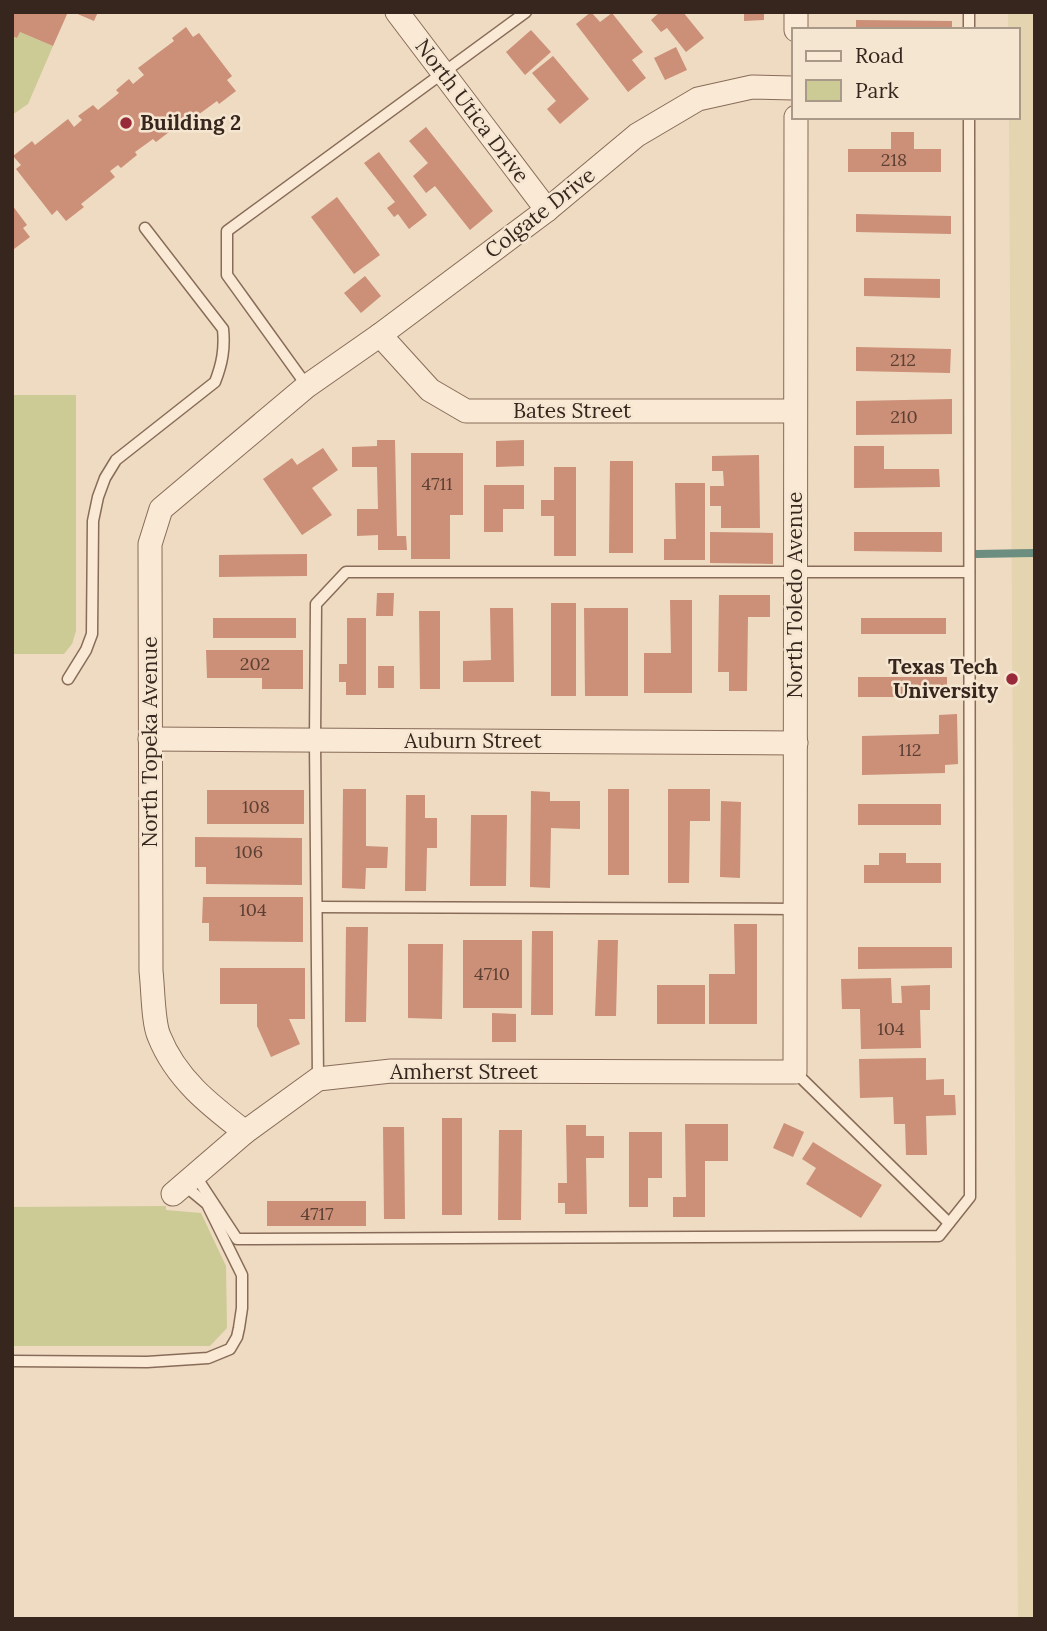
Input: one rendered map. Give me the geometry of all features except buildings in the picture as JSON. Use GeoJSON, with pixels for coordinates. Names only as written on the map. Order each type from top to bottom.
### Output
{"type":"FeatureCollection","features":[{"type":"Feature","properties":{"kind":"street","name":"North Utica Drive"},"geometry":{"type":"LineString","coordinates":[[397,12],[547,210]]}},
{"type":"Feature","properties":{"kind":"street","name":"Colgate Drive"},"geometry":{"type":"LineString","coordinates":[[307,386],[547,210],[637,135],[698,99],[752,87],[792,88]]}},
{"type":"Feature","properties":{"kind":"street","name":"North Toledo Avenue"},"geometry":{"type":"LineString","coordinates":[[794,1072],[796,119]]}},
{"type":"Feature","properties":{"kind":"street","name":"Bates Street"},"geometry":{"type":"LineString","coordinates":[[380,335],[430,390],[466,411],[794,411]]}},
{"type":"Feature","properties":{"kind":"street","name":"North Topeka Avenue"},"geometry":{"type":"LineString","coordinates":[[245,1132],[203,1099],[177,1069],[158,1034],[151,971],[150,544],[161,509],[307,386]]}},
{"type":"Feature","properties":{"kind":"street","name":"Auburn Street"},"geometry":{"type":"LineString","coordinates":[[150,739],[796,743]]}},
{"type":"Feature","properties":{"kind":"street","name":"Amherst Street"},"geometry":{"type":"LineString","coordinates":[[184,1185],[245,1132],[318,1079],[391,1071],[794,1072]]}},
{"type":"Feature","properties":{"kind":"lane"},"geometry":{"type":"LineString","coordinates":[[307,386],[227,275],[227,231],[526,12]]}},
{"type":"Feature","properties":{"kind":"lane"},"geometry":{"type":"LineString","coordinates":[[184,1185],[237,1239],[939,1236],[970,1197],[969,119]]}},
{"type":"Feature","properties":{"kind":"lane"},"geometry":{"type":"LineString","coordinates":[[68,679],[86,650],[92,634],[93,521],[98,497],[106,478],[117,460],[215,382],[222,364],[223,329],[145,228]]}},
{"type":"Feature","properties":{"kind":"lane"},"geometry":{"type":"LineString","coordinates":[[318,1079],[316,604],[346,572],[969,572]]}},
{"type":"Feature","properties":{"kind":"lane"},"geometry":{"type":"LineString","coordinates":[[317,907],[795,909]]}},
{"type":"Feature","properties":{"kind":"lane"},"geometry":{"type":"LineString","coordinates":[[794,1072],[949,1223]]}},
{"type":"Feature","properties":{"kind":"lane"},"geometry":{"type":"LineString","coordinates":[[12,1361],[147,1362],[208,1358],[230,1349],[237,1338],[239,1328],[242,1275],[207,1204],[184,1185]]}},
{"type":"Feature","properties":{"kind":"shaded area"},"geometry":{"type":"Polygon","coordinates":[[[1008,12],[1035,12],[1035,1619],[1018,1619],[1009,119],[1019,119],[1019,28],[1008,28],[1008,12]]]}},
{"type":"Feature","properties":{"kind":"green space"},"geometry":{"type":"Polygon","coordinates":[[[20,32],[53,46],[28,104],[12,115],[12,36],[17,38],[20,32]]]}},
{"type":"Feature","properties":{"kind":"green space"},"geometry":{"type":"Polygon","coordinates":[[[12,395],[76,395],[76,631],[72,644],[64,654],[12,654],[12,395]]]}},
{"type":"Feature","properties":{"kind":"green space"},"geometry":{"type":"Polygon","coordinates":[[[166,1206],[166,1210],[201,1213],[226,1266],[227,1328],[210,1346],[12,1346],[12,1207],[166,1206]]]}},
{"type":"Feature","properties":{"kind":"waterway"},"geometry":{"type":"LineString","coordinates":[[977,554],[1035,553]]}},
{"type":"Feature","properties":{"kind":"place","name":"Building 2"},"geometry":{"type":"Point","coordinates":[126,123]}},
{"type":"Feature","properties":{"kind":"place","name":"Texas Tech University"},"geometry":{"type":"Point","coordinates":[1012,679]}}]}
